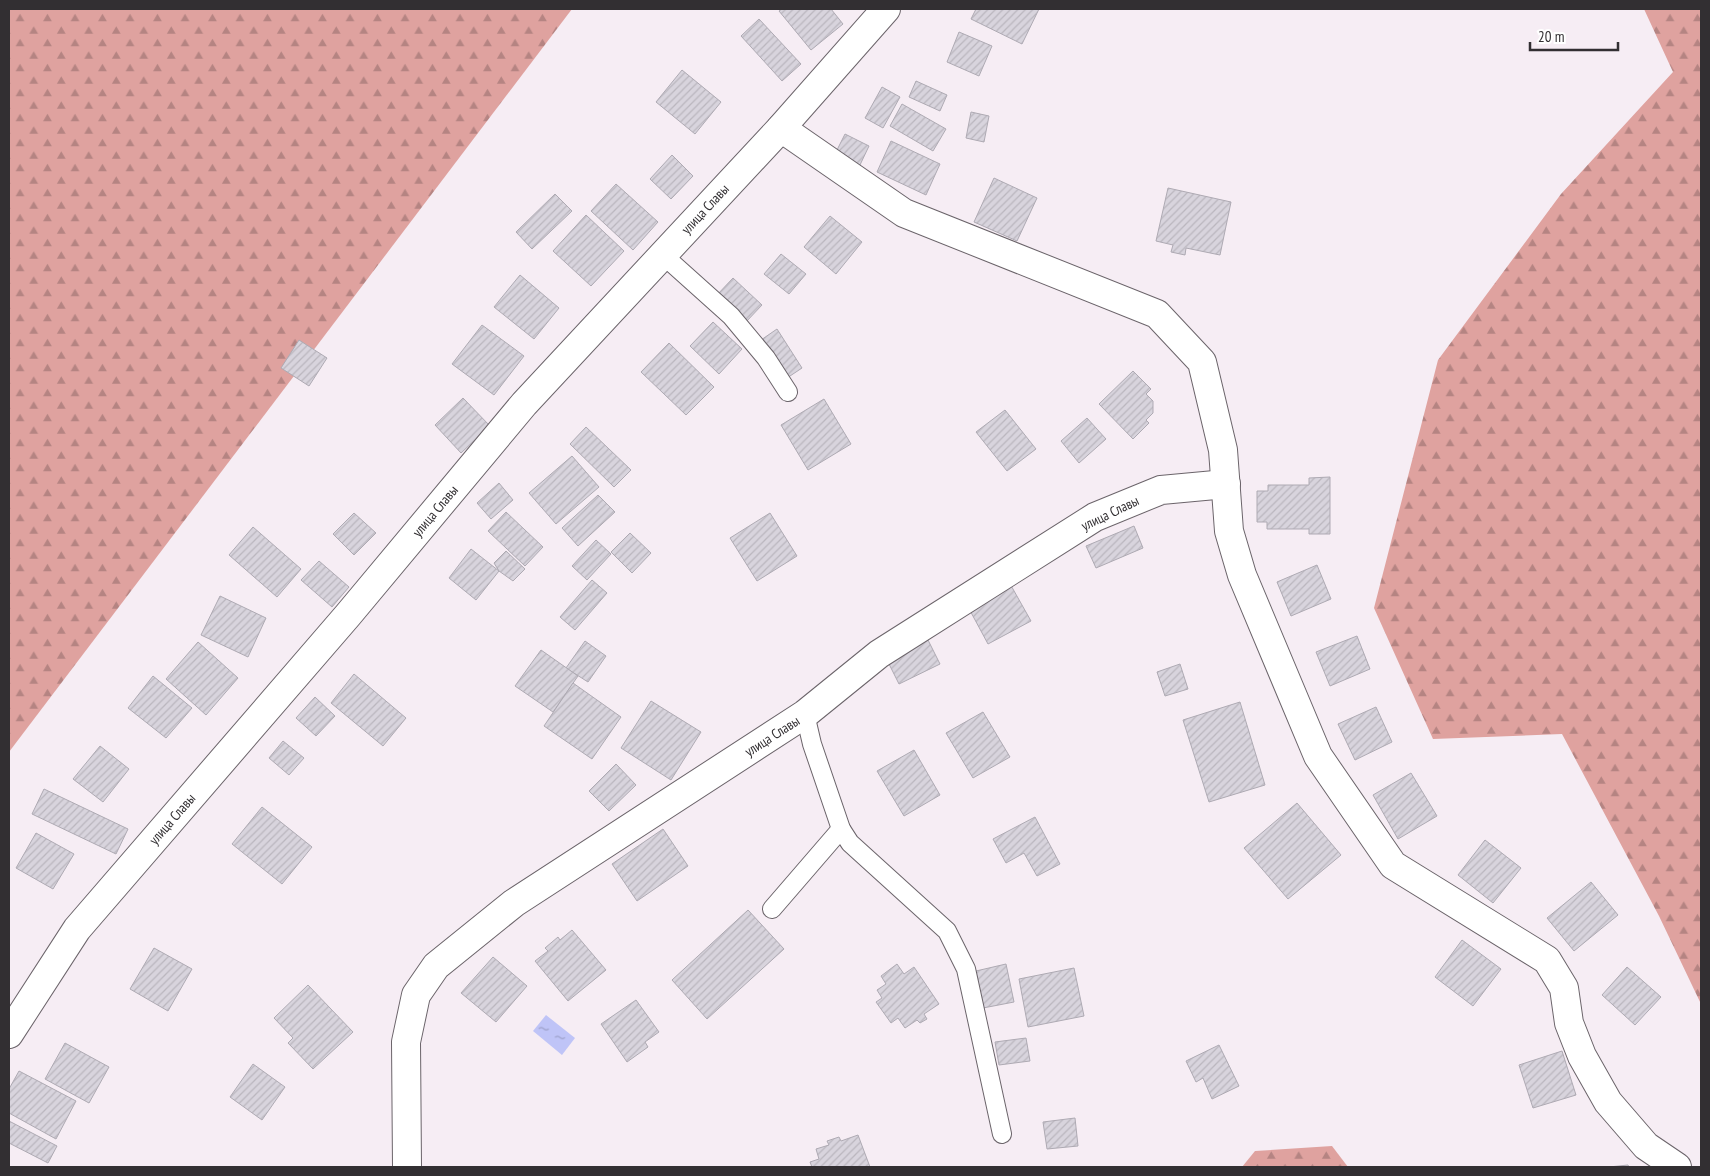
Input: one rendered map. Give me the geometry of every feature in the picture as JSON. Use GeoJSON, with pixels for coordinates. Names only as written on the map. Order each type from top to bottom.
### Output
{"type":"FeatureCollection","features":[{"type":"Feature","properties":{"kind":"street","name":"улица Славы"},"geometry":{"type":"LineString","coordinates":[[9,1034],[78,929],[342,623],[524,404],[781,128],[886,9]]}},
{"type":"Feature","properties":{"kind":"street"},"geometry":{"type":"LineString","coordinates":[[781,128],[904,213],[1157,314],[1202,362],[1223,450],[1229,531],[1242,575],[1318,756],[1393,864],[1546,960],[1564,988],[1569,1023],[1582,1056],[1608,1102],[1646,1146],[1676,1167]]}},
{"type":"Feature","properties":{"kind":"street","name":"улица Славы"},"geometry":{"type":"LineString","coordinates":[[407,1167],[406,1042],[416,995],[436,966],[514,903],[805,714],[879,654],[1095,518],[1160,490],[1226,484]]}},
{"type":"Feature","properties":{"kind":"lane"},"geometry":{"type":"LineString","coordinates":[[663,254],[731,316],[766,358],[788,392]]}},
{"type":"Feature","properties":{"kind":"lane"},"geometry":{"type":"LineString","coordinates":[[805,714],[812,744],[841,828],[850,843],[947,931],[966,969],[1002,1134]]}},
{"type":"Feature","properties":{"kind":"lane"},"geometry":{"type":"LineString","coordinates":[[772,909],[841,828]]}},
{"type":"Feature","properties":{"kind":"green space"},"geometry":{"type":"Polygon","coordinates":[[[9,9],[572,9],[9,752],[9,9]]]}},
{"type":"Feature","properties":{"kind":"green space"},"geometry":{"type":"Polygon","coordinates":[[[1644,9],[1701,9],[1701,1004],[1659,916],[1562,734],[1433,739],[1374,608],[1438,360],[1561,194],[1673,72],[1644,9]]]}},
{"type":"Feature","properties":{"kind":"green space"},"geometry":{"type":"Polygon","coordinates":[[[1332,1146],[1348,1167],[1242,1167],[1255,1151],[1332,1146]]]}},
{"type":"Feature","properties":{"kind":"water"},"geometry":{"type":"Polygon","coordinates":[[[546,1015],[575,1038],[562,1055],[533,1031],[546,1015]]]}},
{"type":"Feature","properties":{"kind":"building"},"geometry":{"type":"Polygon","coordinates":[[[782,9],[831,9],[843,24],[811,50],[779,11],[782,9]]]}},
{"type":"Feature","properties":{"kind":"building"},"geometry":{"type":"Polygon","coordinates":[[[976,9],[1039,9],[1022,44],[971,19],[976,9]]]}},
{"type":"Feature","properties":{"kind":"building"},"geometry":{"type":"Polygon","coordinates":[[[759,19],[801,64],[782,81],[741,36],[759,19]]]}},
{"type":"Feature","properties":{"kind":"building"},"geometry":{"type":"Polygon","coordinates":[[[959,32],[992,46],[979,76],[947,62],[959,32]]]}},
{"type":"Feature","properties":{"kind":"building"},"geometry":{"type":"Polygon","coordinates":[[[682,70],[721,102],[695,134],[656,102],[682,70]]]}},
{"type":"Feature","properties":{"kind":"building"},"geometry":{"type":"Polygon","coordinates":[[[916,81],[947,95],[940,111],[909,97],[916,81]]]}},
{"type":"Feature","properties":{"kind":"building"},"geometry":{"type":"Polygon","coordinates":[[[882,87],[900,97],[883,128],[865,118],[882,87]]]}},
{"type":"Feature","properties":{"kind":"building"},"geometry":{"type":"Polygon","coordinates":[[[902,104],[946,129],[933,151],[890,126],[902,104]]]}},
{"type":"Feature","properties":{"kind":"building"},"geometry":{"type":"Polygon","coordinates":[[[971,112],[989,116],[984,142],[966,138],[971,112]]]}},
{"type":"Feature","properties":{"kind":"building"},"geometry":{"type":"Polygon","coordinates":[[[845,134],[869,146],[859,167],[835,154],[845,134]]]}},
{"type":"Feature","properties":{"kind":"building"},"geometry":{"type":"Polygon","coordinates":[[[891,141],[940,164],[926,195],[877,172],[891,141]]]}},
{"type":"Feature","properties":{"kind":"building"},"geometry":{"type":"Polygon","coordinates":[[[672,155],[693,176],[671,199],[650,179],[672,155]]]}},
{"type":"Feature","properties":{"kind":"building"},"geometry":{"type":"Polygon","coordinates":[[[994,178],[1037,198],[1017,241],[974,222],[994,178]]]}},
{"type":"Feature","properties":{"kind":"building"},"geometry":{"type":"Polygon","coordinates":[[[616,184],[658,222],[633,250],[591,211],[616,184]]]}},
{"type":"Feature","properties":{"kind":"building"},"geometry":{"type":"Polygon","coordinates":[[[1168,188],[1231,202],[1220,255],[1186,248],[1185,255],[1171,252],[1173,245],[1156,241],[1168,188]]]}},
{"type":"Feature","properties":{"kind":"building"},"geometry":{"type":"Polygon","coordinates":[[[555,194],[572,211],[532,249],[516,232],[555,194]]]}},
{"type":"Feature","properties":{"kind":"building"},"geometry":{"type":"Polygon","coordinates":[[[586,215],[624,251],[591,286],[553,251],[586,215]]]}},
{"type":"Feature","properties":{"kind":"building"},"geometry":{"type":"Polygon","coordinates":[[[830,216],[862,242],[836,274],[804,247],[830,216]]]}},
{"type":"Feature","properties":{"kind":"building"},"geometry":{"type":"Polygon","coordinates":[[[781,254],[806,274],[789,294],[764,274],[781,254]]]}},
{"type":"Feature","properties":{"kind":"building"},"geometry":{"type":"Polygon","coordinates":[[[520,275],[559,308],[534,339],[494,307],[520,275]]]}},
{"type":"Feature","properties":{"kind":"building"},"geometry":{"type":"Polygon","coordinates":[[[733,278],[762,305],[745,323],[716,296],[733,278]]]}},
{"type":"Feature","properties":{"kind":"building"},"geometry":{"type":"Polygon","coordinates":[[[713,322],[742,349],[719,374],[690,346],[713,322]]]}},
{"type":"Feature","properties":{"kind":"building"},"geometry":{"type":"Polygon","coordinates":[[[482,325],[524,356],[494,395],[452,364],[482,325]]]}},
{"type":"Feature","properties":{"kind":"building"},"geometry":{"type":"Polygon","coordinates":[[[777,329],[802,368],[787,378],[761,340],[777,329]]]}},
{"type":"Feature","properties":{"kind":"building"},"geometry":{"type":"Polygon","coordinates":[[[299,340],[327,358],[309,386],[281,368],[299,340]]]}},
{"type":"Feature","properties":{"kind":"building"},"geometry":{"type":"Polygon","coordinates":[[[669,343],[714,387],[686,415],[641,372],[669,343]]]}},
{"type":"Feature","properties":{"kind":"building"},"geometry":{"type":"Polygon","coordinates":[[[1133,371],[1151,389],[1146,394],[1153,401],[1153,413],[1146,420],[1149,423],[1133,439],[1099,404],[1133,371]]]}},
{"type":"Feature","properties":{"kind":"building"},"geometry":{"type":"Polygon","coordinates":[[[463,398],[490,426],[461,453],[435,425],[463,398]]]}},
{"type":"Feature","properties":{"kind":"building"},"geometry":{"type":"Polygon","coordinates":[[[824,399],[851,444],[808,470],[781,425],[824,399]]]}},
{"type":"Feature","properties":{"kind":"building"},"geometry":{"type":"Polygon","coordinates":[[[1005,410],[1036,449],[1007,471],[976,432],[1005,410]]]}},
{"type":"Feature","properties":{"kind":"building"},"geometry":{"type":"Polygon","coordinates":[[[1087,418],[1106,439],[1079,463],[1061,441],[1087,418]]]}},
{"type":"Feature","properties":{"kind":"building"},"geometry":{"type":"Polygon","coordinates":[[[586,427],[631,470],[614,487],[570,444],[586,427]]]}},
{"type":"Feature","properties":{"kind":"building"},"geometry":{"type":"Polygon","coordinates":[[[572,456],[599,487],[556,524],[529,493],[572,456]]]}},
{"type":"Feature","properties":{"kind":"building"},"geometry":{"type":"Polygon","coordinates":[[[1330,477],[1330,534],[1309,534],[1309,529],[1267,529],[1267,522],[1257,522],[1257,491],[1268,491],[1268,485],[1309,485],[1309,478],[1330,477]]]}},
{"type":"Feature","properties":{"kind":"building"},"geometry":{"type":"Polygon","coordinates":[[[499,483],[513,500],[491,519],[477,503],[499,483]]]}},
{"type":"Feature","properties":{"kind":"building"},"geometry":{"type":"Polygon","coordinates":[[[598,495],[615,512],[578,546],[562,528],[598,495]]]}},
{"type":"Feature","properties":{"kind":"building"},"geometry":{"type":"Polygon","coordinates":[[[506,512],[543,547],[525,566],[488,531],[506,512]]]}},
{"type":"Feature","properties":{"kind":"building"},"geometry":{"type":"Polygon","coordinates":[[[354,513],[376,533],[354,555],[333,534],[354,513]]]}},
{"type":"Feature","properties":{"kind":"building"},"geometry":{"type":"Polygon","coordinates":[[[770,513],[797,556],[757,581],[730,538],[770,513]]]}},
{"type":"Feature","properties":{"kind":"building"},"geometry":{"type":"Polygon","coordinates":[[[1134,526],[1143,548],[1096,568],[1086,546],[1134,526]]]}},
{"type":"Feature","properties":{"kind":"building"},"geometry":{"type":"Polygon","coordinates":[[[253,527],[301,569],[277,597],[229,555],[253,527]]]}},
{"type":"Feature","properties":{"kind":"building"},"geometry":{"type":"Polygon","coordinates":[[[630,533],[651,553],[632,573],[611,552],[630,533]]]}},
{"type":"Feature","properties":{"kind":"building"},"geometry":{"type":"Polygon","coordinates":[[[596,540],[611,554],[587,580],[572,566],[596,540]]]}},
{"type":"Feature","properties":{"kind":"building"},"geometry":{"type":"Polygon","coordinates":[[[471,549],[499,571],[476,600],[449,578],[471,549]]]}},
{"type":"Feature","properties":{"kind":"building"},"geometry":{"type":"Polygon","coordinates":[[[506,551],[525,569],[513,581],[499,571],[494,563],[506,551]]]}},
{"type":"Feature","properties":{"kind":"building"},"geometry":{"type":"Polygon","coordinates":[[[319,561],[349,587],[332,607],[301,580],[319,561]]]}},
{"type":"Feature","properties":{"kind":"building"},"geometry":{"type":"Polygon","coordinates":[[[1317,565],[1331,599],[1291,616],[1277,582],[1317,565]]]}},
{"type":"Feature","properties":{"kind":"building"},"geometry":{"type":"Polygon","coordinates":[[[592,580],[607,593],[575,630],[560,617],[592,580]]]}},
{"type":"Feature","properties":{"kind":"building"},"geometry":{"type":"Polygon","coordinates":[[[1009,582],[1031,621],[988,644],[967,605],[1009,582]]]}},
{"type":"Feature","properties":{"kind":"building"},"geometry":{"type":"Polygon","coordinates":[[[220,596],[266,618],[248,657],[201,635],[220,596]]]}},
{"type":"Feature","properties":{"kind":"building"},"geometry":{"type":"Polygon","coordinates":[[[926,636],[940,664],[899,684],[885,656],[926,636]]]}},
{"type":"Feature","properties":{"kind":"building"},"geometry":{"type":"Polygon","coordinates":[[[1357,636],[1370,669],[1330,686],[1316,652],[1357,636]]]}},
{"type":"Feature","properties":{"kind":"building"},"geometry":{"type":"Polygon","coordinates":[[[585,641],[606,656],[588,682],[566,668],[585,641]]]}},
{"type":"Feature","properties":{"kind":"building"},"geometry":{"type":"Polygon","coordinates":[[[198,642],[238,678],[206,715],[166,679],[198,642]]]}},
{"type":"Feature","properties":{"kind":"building"},"geometry":{"type":"Polygon","coordinates":[[[541,650],[578,676],[553,712],[515,686],[541,650]]]}},
{"type":"Feature","properties":{"kind":"building"},"geometry":{"type":"Polygon","coordinates":[[[1180,664],[1188,689],[1165,696],[1157,672],[1180,664]]]}},
{"type":"Feature","properties":{"kind":"building"},"geometry":{"type":"Polygon","coordinates":[[[354,674],[406,718],[383,746],[331,703],[354,674]]]}},
{"type":"Feature","properties":{"kind":"building"},"geometry":{"type":"Polygon","coordinates":[[[153,676],[192,708],[166,738],[128,708],[153,676]]]}},
{"type":"Feature","properties":{"kind":"building"},"geometry":{"type":"Polygon","coordinates":[[[573,683],[621,717],[592,759],[544,726],[573,683]]]}},
{"type":"Feature","properties":{"kind":"building"},"geometry":{"type":"Polygon","coordinates":[[[315,697],[335,716],[316,736],[296,718],[315,697]]]}},
{"type":"Feature","properties":{"kind":"building"},"geometry":{"type":"Polygon","coordinates":[[[651,701],[701,732],[671,780],[621,748],[651,701]]]}},
{"type":"Feature","properties":{"kind":"building"},"geometry":{"type":"Polygon","coordinates":[[[1240,702],[1265,785],[1209,802],[1183,720],[1240,702]]]}},
{"type":"Feature","properties":{"kind":"building"},"geometry":{"type":"Polygon","coordinates":[[[1376,707],[1392,742],[1355,760],[1338,724],[1376,707]]]}},
{"type":"Feature","properties":{"kind":"building"},"geometry":{"type":"Polygon","coordinates":[[[983,712],[1010,757],[973,778],[946,733],[983,712]]]}},
{"type":"Feature","properties":{"kind":"building"},"geometry":{"type":"Polygon","coordinates":[[[283,741],[304,758],[289,775],[269,758],[283,741]]]}},
{"type":"Feature","properties":{"kind":"building"},"geometry":{"type":"Polygon","coordinates":[[[100,746],[129,769],[103,802],[73,779],[100,746]]]}},
{"type":"Feature","properties":{"kind":"building"},"geometry":{"type":"Polygon","coordinates":[[[914,750],[940,795],[904,816],[877,771],[914,750]]]}},
{"type":"Feature","properties":{"kind":"building"},"geometry":{"type":"Polygon","coordinates":[[[616,764],[636,785],[609,811],[589,791],[616,764]]]}},
{"type":"Feature","properties":{"kind":"building"},"geometry":{"type":"Polygon","coordinates":[[[1411,773],[1437,816],[1398,839],[1373,795],[1411,773]]]}},
{"type":"Feature","properties":{"kind":"building"},"geometry":{"type":"Polygon","coordinates":[[[44,789],[128,829],[116,854],[32,814],[44,789]]]}},
{"type":"Feature","properties":{"kind":"building"},"geometry":{"type":"Polygon","coordinates":[[[1297,803],[1341,855],[1288,899],[1244,848],[1297,803]]]}},
{"type":"Feature","properties":{"kind":"building"},"geometry":{"type":"Polygon","coordinates":[[[262,807],[312,847],[282,884],[232,844],[262,807]]]}},
{"type":"Feature","properties":{"kind":"building"},"geometry":{"type":"Polygon","coordinates":[[[1035,817],[1060,864],[1037,876],[1024,853],[1006,863],[993,839],[1035,817]]]}},
{"type":"Feature","properties":{"kind":"building"},"geometry":{"type":"Polygon","coordinates":[[[663,829],[688,866],[637,901],[612,864],[663,829]]]}},
{"type":"Feature","properties":{"kind":"building"},"geometry":{"type":"Polygon","coordinates":[[[36,833],[74,854],[53,889],[16,868],[36,833]]]}},
{"type":"Feature","properties":{"kind":"building"},"geometry":{"type":"Polygon","coordinates":[[[1485,840],[1521,868],[1493,903],[1458,875],[1485,840]]]}},
{"type":"Feature","properties":{"kind":"building"},"geometry":{"type":"Polygon","coordinates":[[[1591,882],[1618,915],[1574,951],[1547,918],[1591,882]]]}},
{"type":"Feature","properties":{"kind":"building"},"geometry":{"type":"Polygon","coordinates":[[[748,910],[784,949],[707,1019],[672,980],[748,910]]]}},
{"type":"Feature","properties":{"kind":"building"},"geometry":{"type":"Polygon","coordinates":[[[572,930],[606,970],[568,1001],[535,961],[548,951],[545,948],[558,937],[560,940],[572,930]]]}},
{"type":"Feature","properties":{"kind":"building"},"geometry":{"type":"Polygon","coordinates":[[[1462,940],[1501,969],[1473,1006],[1435,977],[1462,940]]]}},
{"type":"Feature","properties":{"kind":"building"},"geometry":{"type":"Polygon","coordinates":[[[154,948],[192,969],[168,1011],[130,989],[154,948]]]}},
{"type":"Feature","properties":{"kind":"building"},"geometry":{"type":"Polygon","coordinates":[[[493,957],[527,986],[496,1022],[461,993],[493,957]]]}},
{"type":"Feature","properties":{"kind":"building"},"geometry":{"type":"Polygon","coordinates":[[[897,964],[904,974],[914,967],[939,1004],[924,1014],[927,1019],[920,1023],[917,1020],[905,1028],[898,1018],[891,1023],[876,1002],[882,998],[877,990],[886,984],[881,976],[897,964]]]}},
{"type":"Feature","properties":{"kind":"building"},"geometry":{"type":"Polygon","coordinates":[[[1006,964],[1014,1002],[983,1008],[976,971],[1006,964]]]}},
{"type":"Feature","properties":{"kind":"building"},"geometry":{"type":"Polygon","coordinates":[[[1627,967],[1661,997],[1635,1025],[1602,995],[1627,967]]]}},
{"type":"Feature","properties":{"kind":"building"},"geometry":{"type":"Polygon","coordinates":[[[1074,968],[1084,1016],[1028,1027],[1019,979],[1074,968]]]}},
{"type":"Feature","properties":{"kind":"building"},"geometry":{"type":"Polygon","coordinates":[[[308,985],[353,1032],[313,1069],[288,1043],[293,1038],[274,1018],[308,985]]]}},
{"type":"Feature","properties":{"kind":"building"},"geometry":{"type":"Polygon","coordinates":[[[636,1000],[659,1032],[645,1042],[648,1047],[627,1062],[601,1024],[636,1000]]]}},
{"type":"Feature","properties":{"kind":"building"},"geometry":{"type":"Polygon","coordinates":[[[1026,1038],[1030,1061],[999,1065],[995,1042],[1026,1038]]]}},
{"type":"Feature","properties":{"kind":"building"},"geometry":{"type":"Polygon","coordinates":[[[65,1043],[109,1067],[89,1103],[45,1079],[65,1043]]]}},
{"type":"Feature","properties":{"kind":"building"},"geometry":{"type":"Polygon","coordinates":[[[1219,1045],[1239,1086],[1212,1099],[1203,1078],[1196,1082],[1186,1061],[1219,1045]]]}},
{"type":"Feature","properties":{"kind":"building"},"geometry":{"type":"Polygon","coordinates":[[[1562,1051],[1576,1095],[1533,1108],[1519,1065],[1562,1051]]]}},
{"type":"Feature","properties":{"kind":"building"},"geometry":{"type":"Polygon","coordinates":[[[253,1064],[285,1087],[262,1120],[230,1097],[253,1064]]]}},
{"type":"Feature","properties":{"kind":"building"},"geometry":{"type":"Polygon","coordinates":[[[19,1071],[76,1101],[56,1139],[9,1113],[9,1089],[19,1071]]]}},
{"type":"Feature","properties":{"kind":"building"},"geometry":{"type":"Polygon","coordinates":[[[1075,1118],[1078,1146],[1047,1149],[1043,1122],[1075,1118]]]}},
{"type":"Feature","properties":{"kind":"building"},"geometry":{"type":"Polygon","coordinates":[[[9,1121],[57,1146],[48,1163],[9,1143],[9,1121]]]}},
{"type":"Feature","properties":{"kind":"building"},"geometry":{"type":"Polygon","coordinates":[[[858,1135],[870,1167],[812,1167],[810,1162],[819,1159],[816,1149],[829,1145],[827,1141],[839,1137],[841,1141],[858,1135]]]}},
{"type":"Feature","properties":{"kind":"building"},"geometry":{"type":"Polygon","coordinates":[[[1628,1165],[1629,1167],[1609,1167],[1628,1165]]]}}]}
